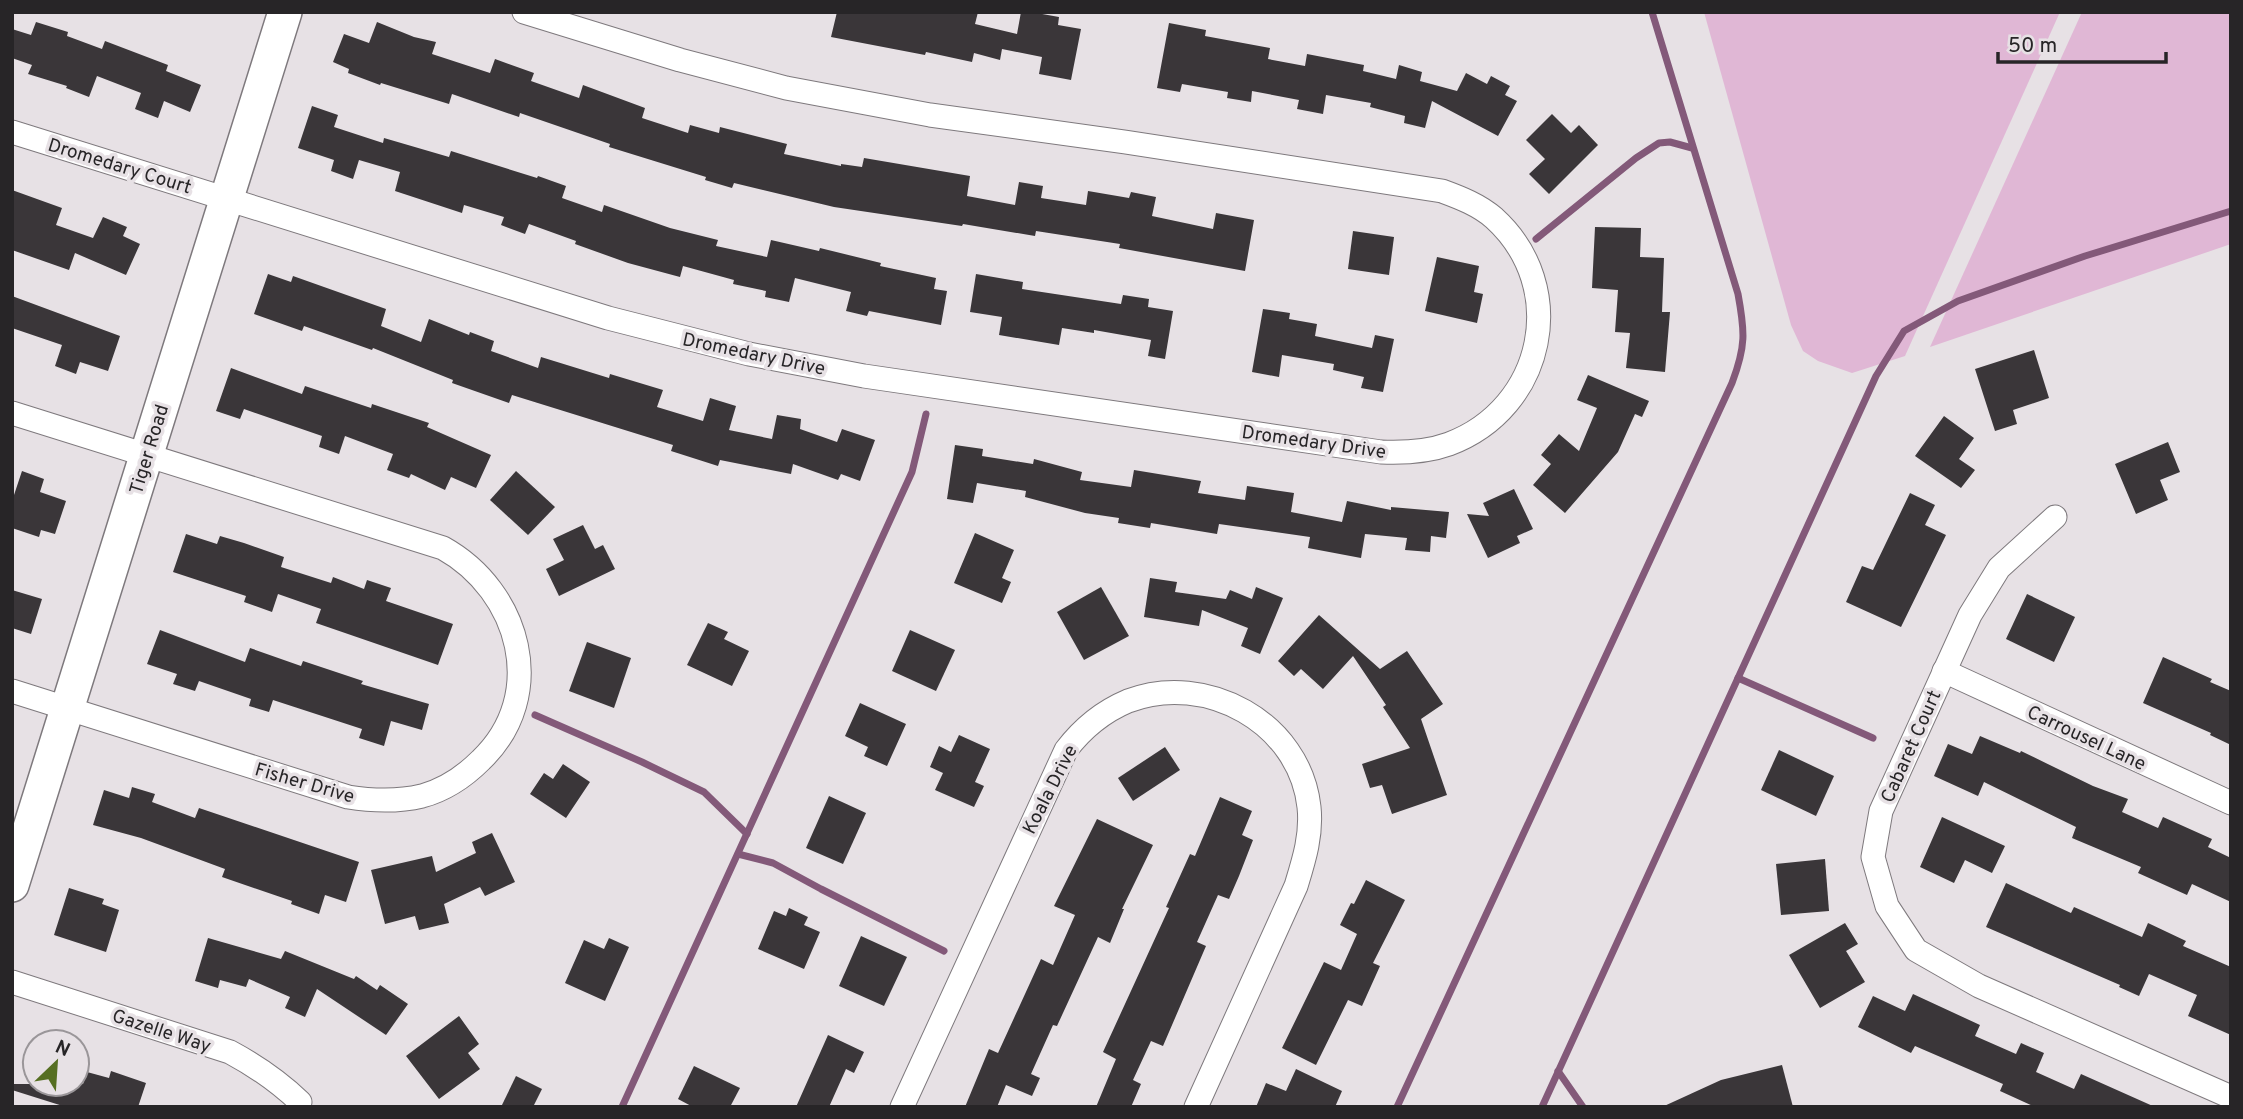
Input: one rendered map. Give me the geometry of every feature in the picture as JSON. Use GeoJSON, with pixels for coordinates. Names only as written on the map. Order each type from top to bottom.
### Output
{"type":"FeatureCollection","features":[{"type":"Feature","properties":{"kind":"street","name":"Tiger Road"},"geometry":{"type":"LineString","coordinates":[[12,885],[285,12]]}},
{"type":"Feature","properties":{"kind":"street","name":"Dromedary Drive"},"geometry":{"type":"LineString","coordinates":[[227,199],[608,318],[749,354],[864,376],[1381,452],[1427,450],[1450,444],[1470,434],[1510,401],[1524,379],[1534,355],[1539,329],[1538,297],[1526,261],[1506,230],[1492,217],[1477,206],[1442,191],[1125,142],[930,116],[799,90],[680,61],[524,12]]}},
{"type":"Feature","properties":{"kind":"street","name":"Dromedary Court"},"geometry":{"type":"LineString","coordinates":[[12,132],[227,199]]}},
{"type":"Feature","properties":{"kind":"street","name":"Fisher Drive"},"geometry":{"type":"LineString","coordinates":[[12,413],[428,542],[457,556],[482,577],[508,617],[517,648],[519,678],[514,705],[505,729],[490,752],[470,771],[425,795],[373,801],[348,797],[12,691]]}},
{"type":"Feature","properties":{"kind":"street","name":"Cabaret Court"},"geometry":{"type":"LineString","coordinates":[[2055,517],[1999,568],[1970,615],[1881,811],[1873,857],[1886,906],[1916,950],[1979,986],[2231,1097]]}},
{"type":"Feature","properties":{"kind":"street","name":"Carrousel Lane"},"geometry":{"type":"LineString","coordinates":[[1944,671],[2231,803]]}},
{"type":"Feature","properties":{"kind":"street","name":"Koala Drive"},"geometry":{"type":"LineString","coordinates":[[902,1107],[1066,750],[1075,738],[1099,717],[1126,702],[1173,693],[1194,693],[1235,705],[1270,729],[1284,746],[1300,774],[1309,805],[1310,826],[1306,854],[1296,886],[1196,1107]]}},
{"type":"Feature","properties":{"kind":"street","name":"Gazelle Way"},"geometry":{"type":"LineString","coordinates":[[12,982],[230,1052],[255,1065],[300,1101]]}},
{"type":"Feature","properties":{"kind":"shaded area"},"geometry":{"type":"Polygon","coordinates":[[[1704,12],[2060,12],[1905,356],[1852,373],[1818,361],[1803,351],[1791,325],[1704,12]]]}},
{"type":"Feature","properties":{"kind":"shaded area"},"geometry":{"type":"Polygon","coordinates":[[[2082,12],[2231,12],[2231,244],[1930,347],[2082,12]]]}},
{"type":"Feature","properties":{"kind":"building"},"geometry":{"type":"Polygon","coordinates":[[[837,12],[978,12],[975,24],[1017,34],[1021,12],[1031,12],[1059,17],[1058,25],[1081,29],[1071,80],[1039,74],[1042,57],[1002,49],[1000,60],[974,53],[972,62],[831,37],[837,12]]]}},
{"type":"Feature","properties":{"kind":"building"},"geometry":{"type":"Polygon","coordinates":[[[36,22],[68,32],[67,36],[102,49],[105,41],[168,65],[166,71],[201,85],[190,112],[164,101],[158,118],[135,109],[141,93],[97,76],[89,97],[66,88],[67,86],[28,74],[32,65],[12,58],[12,29],[31,35],[36,22]]]}},
{"type":"Feature","properties":{"kind":"building"},"geometry":{"type":"Polygon","coordinates":[[[377,22],[414,37],[436,42],[432,54],[490,73],[495,59],[534,73],[531,81],[579,98],[583,85],[645,108],[642,118],[688,133],[690,125],[719,133],[720,127],[787,144],[784,154],[841,166],[862,167],[864,158],[970,176],[967,196],[1015,205],[1019,182],[1043,186],[1041,198],[1086,205],[1088,191],[1129,198],[1131,192],[1156,197],[1152,216],[1213,229],[1216,213],[1254,220],[1245,271],[1119,248],[1120,244],[1036,231],[1035,236],[834,207],[734,183],[732,188],[705,180],[706,177],[609,147],[610,144],[520,113],[519,117],[452,94],[449,104],[381,83],[380,85],[348,73],[349,69],[333,62],[344,34],[369,43],[377,22]]]}},
{"type":"Feature","properties":{"kind":"building"},"geometry":{"type":"Polygon","coordinates":[[[1169,23],[1206,30],[1205,36],[1270,48],[1268,59],[1305,66],[1307,54],[1364,65],[1363,71],[1396,79],[1399,65],[1422,72],[1420,81],[1457,91],[1466,73],[1487,84],[1491,76],[1510,86],[1505,95],[1517,101],[1498,136],[1432,101],[1425,128],[1404,123],[1405,116],[1370,107],[1371,103],[1326,95],[1323,114],[1297,109],[1299,100],[1252,91],[1251,102],[1227,98],[1228,92],[1182,84],[1180,92],[1157,88],[1169,23]]]}},
{"type":"Feature","properties":{"kind":"building"},"geometry":{"type":"Polygon","coordinates":[[[312,106],[338,115],[334,127],[383,143],[384,138],[449,157],[451,151],[537,178],[538,176],[566,186],[562,198],[602,212],[604,205],[670,228],[718,240],[716,246],[767,257],[771,240],[819,251],[820,248],[881,263],[880,266],[936,278],[934,289],[947,291],[941,325],[869,311],[867,316],[846,311],[851,292],[795,278],[789,302],[765,297],[766,291],[733,284],[734,280],[683,266],[680,277],[628,263],[529,224],[525,234],[501,225],[504,217],[464,205],[462,213],[395,191],[400,172],[359,160],[353,179],[331,171],[334,160],[298,148],[312,106]]]}},
{"type":"Feature","properties":{"kind":"building"},"geometry":{"type":"Polygon","coordinates":[[[1552,114],[1571,133],[1579,125],[1598,145],[1549,194],[1529,174],[1545,159],[1526,140],[1552,114]]]}},
{"type":"Feature","properties":{"kind":"building"},"geometry":{"type":"Polygon","coordinates":[[[12,190],[62,208],[56,225],[93,238],[103,217],[127,227],[123,236],[140,244],[126,275],[75,253],[69,270],[12,250],[12,190]]]}},
{"type":"Feature","properties":{"kind":"building"},"geometry":{"type":"Polygon","coordinates":[[[1595,227],[1641,228],[1640,257],[1664,258],[1662,312],[1670,312],[1665,372],[1626,368],[1630,333],[1615,332],[1618,290],[1592,288],[1595,227]]]}},
{"type":"Feature","properties":{"kind":"building"},"geometry":{"type":"Polygon","coordinates":[[[1353,231],[1394,237],[1389,275],[1348,269],[1353,231]]]}},
{"type":"Feature","properties":{"kind":"building"},"geometry":{"type":"Polygon","coordinates":[[[1437,257],[1479,266],[1474,292],[1483,294],[1477,323],[1425,311],[1437,257]]]}},
{"type":"Feature","properties":{"kind":"building"},"geometry":{"type":"Polygon","coordinates":[[[268,274],[291,282],[293,276],[386,309],[381,326],[421,342],[429,319],[469,335],[470,332],[494,341],[491,351],[538,368],[541,357],[609,378],[610,374],[663,390],[657,407],[703,421],[710,398],[736,406],[729,430],[772,439],[777,415],[801,419],[800,429],[837,442],[842,429],[875,440],[860,481],[841,474],[838,480],[793,464],[791,474],[720,460],[718,466],[671,451],[673,445],[512,395],[509,403],[452,383],[453,380],[373,348],[372,350],[304,326],[302,331],[254,314],[268,274]]]}},
{"type":"Feature","properties":{"kind":"building"},"geometry":{"type":"Polygon","coordinates":[[[976,274],[1023,282],[1022,289],[1121,304],[1123,295],[1149,299],[1148,307],[1173,311],[1165,359],[1148,356],[1151,340],[1094,330],[1094,333],[1062,328],[1059,345],[999,335],[1002,317],[970,312],[976,274]]]}},
{"type":"Feature","properties":{"kind":"building"},"geometry":{"type":"Polygon","coordinates":[[[12,296],[120,336],[108,371],[80,362],[76,374],[55,366],[62,345],[12,328],[12,296]]]}},
{"type":"Feature","properties":{"kind":"building"},"geometry":{"type":"Polygon","coordinates":[[[1263,309],[1290,313],[1289,319],[1317,324],[1315,336],[1372,348],[1375,335],[1394,339],[1383,392],[1361,388],[1364,377],[1333,370],[1334,364],[1282,355],[1279,377],[1252,372],[1263,309]]]}},
{"type":"Feature","properties":{"kind":"building"},"geometry":{"type":"Polygon","coordinates":[[[2034,350],[2049,398],[2013,410],[2017,424],[1995,431],[1975,369],[2034,350]]]}},
{"type":"Feature","properties":{"kind":"building"},"geometry":{"type":"Polygon","coordinates":[[[231,368],[302,394],[305,386],[371,408],[372,404],[429,423],[427,427],[491,455],[476,488],[451,477],[445,490],[411,474],[409,478],[387,470],[393,454],[345,436],[339,454],[319,447],[322,436],[244,409],[240,419],[216,411],[231,368]]]}},
{"type":"Feature","properties":{"kind":"building"},"geometry":{"type":"Polygon","coordinates":[[[1588,375],[1649,401],[1642,417],[1635,414],[1618,452],[1565,513],[1533,485],[1551,464],[1541,455],[1559,434],[1579,451],[1597,408],[1577,400],[1588,375]]]}},
{"type":"Feature","properties":{"kind":"building"},"geometry":{"type":"Polygon","coordinates":[[[1944,416],[1974,438],[1959,459],[1975,470],[1961,488],[1915,456],[1944,416]]]}},
{"type":"Feature","properties":{"kind":"building"},"geometry":{"type":"Polygon","coordinates":[[[2168,442],[2180,472],[2160,480],[2168,500],[2136,514],[2115,464],[2168,442]]]}},
{"type":"Feature","properties":{"kind":"building"},"geometry":{"type":"Polygon","coordinates":[[[955,445],[983,449],[982,456],[1033,464],[1034,459],[1082,472],[1080,480],[1131,487],[1134,470],[1201,481],[1198,493],[1245,500],[1247,486],[1294,493],[1291,512],[1342,522],[1347,501],[1391,510],[1391,507],[1449,512],[1446,538],[1431,536],[1430,552],[1405,550],[1407,538],[1365,534],[1361,558],[1308,548],[1310,537],[1219,524],[1217,534],[1151,523],[1150,528],[1118,523],[1119,518],[1085,513],[1025,497],[1026,491],[977,483],[973,503],[947,499],[955,445]]]}},
{"type":"Feature","properties":{"kind":"building"},"geometry":{"type":"Polygon","coordinates":[[[22,471],[44,479],[40,492],[66,501],[55,534],[41,530],[39,537],[12,528],[12,501],[22,471]]]}},
{"type":"Feature","properties":{"kind":"building"},"geometry":{"type":"Polygon","coordinates":[[[516,471],[555,507],[528,535],[490,500],[516,471]]]}},
{"type":"Feature","properties":{"kind":"building"},"geometry":{"type":"Polygon","coordinates":[[[1514,489],[1533,529],[1517,536],[1520,543],[1488,558],[1467,514],[1489,516],[1483,503],[1514,489]]]}},
{"type":"Feature","properties":{"kind":"building"},"geometry":{"type":"Polygon","coordinates":[[[1910,493],[1935,505],[1925,525],[1946,535],[1901,627],[1846,602],[1862,566],[1873,570],[1910,493]]]}},
{"type":"Feature","properties":{"kind":"building"},"geometry":{"type":"Polygon","coordinates":[[[583,525],[595,549],[603,545],[615,569],[559,596],[546,569],[564,560],[553,539],[583,525]]]}},
{"type":"Feature","properties":{"kind":"building"},"geometry":{"type":"Polygon","coordinates":[[[975,533],[1014,550],[1002,578],[1011,582],[1002,603],[954,583],[975,533]]]}},
{"type":"Feature","properties":{"kind":"building"},"geometry":{"type":"Polygon","coordinates":[[[186,534],[217,544],[220,536],[244,543],[284,557],[281,567],[331,583],[333,577],[364,589],[367,580],[391,588],[386,601],[453,624],[438,665],[316,623],[321,609],[278,594],[272,612],[244,602],[246,596],[173,572],[186,534]]]}},
{"type":"Feature","properties":{"kind":"building"},"geometry":{"type":"Polygon","coordinates":[[[1150,578],[1177,582],[1175,592],[1226,599],[1230,590],[1252,599],[1256,587],[1283,598],[1260,654],[1241,646],[1248,628],[1202,610],[1199,626],[1144,617],[1150,578]]]}},
{"type":"Feature","properties":{"kind":"building"},"geometry":{"type":"Polygon","coordinates":[[[1101,587],[1129,636],[1084,660],[1057,612],[1101,587]]]}},
{"type":"Feature","properties":{"kind":"building"},"geometry":{"type":"Polygon","coordinates":[[[12,590],[42,599],[31,634],[12,628],[12,590]]]}},
{"type":"Feature","properties":{"kind":"building"},"geometry":{"type":"Polygon","coordinates":[[[2027,594],[2075,617],[2054,662],[2006,639],[2027,594]]]}},
{"type":"Feature","properties":{"kind":"building"},"geometry":{"type":"Polygon","coordinates":[[[1319,615],[1380,669],[1407,651],[1443,704],[1421,719],[1447,795],[1392,814],[1382,785],[1370,788],[1362,764],[1410,748],[1383,707],[1386,705],[1353,656],[1323,689],[1301,669],[1294,676],[1278,661],[1319,615]]]}},
{"type":"Feature","properties":{"kind":"building"},"geometry":{"type":"Polygon","coordinates":[[[708,623],[728,632],[724,639],[749,651],[732,686],[687,665],[708,623]]]}},
{"type":"Feature","properties":{"kind":"building"},"geometry":{"type":"Polygon","coordinates":[[[160,630],[245,662],[250,648],[301,666],[303,661],[363,681],[361,684],[429,704],[422,730],[391,721],[384,746],[359,738],[362,729],[273,700],[269,712],[249,706],[251,699],[199,681],[195,691],[173,684],[177,674],[147,664],[160,630]]]}},
{"type":"Feature","properties":{"kind":"building"},"geometry":{"type":"Polygon","coordinates":[[[910,630],[955,650],[936,691],[892,671],[910,630]]]}},
{"type":"Feature","properties":{"kind":"building"},"geometry":{"type":"Polygon","coordinates":[[[587,642],[631,658],[614,708],[569,691],[587,642]]]}},
{"type":"Feature","properties":{"kind":"building"},"geometry":{"type":"Polygon","coordinates":[[[2163,657],[2212,679],[2210,682],[2231,691],[2231,745],[2210,735],[2211,733],[2143,703],[2163,657]]]}},
{"type":"Feature","properties":{"kind":"building"},"geometry":{"type":"Polygon","coordinates":[[[860,703],[906,724],[887,766],[864,756],[868,747],[845,736],[860,703]]]}},
{"type":"Feature","properties":{"kind":"building"},"geometry":{"type":"Polygon","coordinates":[[[959,735],[990,749],[975,782],[984,786],[974,807],[935,790],[943,773],[930,767],[939,746],[951,752],[959,735]]]}},
{"type":"Feature","properties":{"kind":"building"},"geometry":{"type":"Polygon","coordinates":[[[1980,736],[2020,753],[2021,751],[2093,786],[2128,799],[2122,812],[2158,828],[2163,817],[2212,839],[2208,847],[2231,858],[2231,902],[2192,884],[2187,895],[2138,873],[2141,867],[2072,838],[2076,827],[1984,782],[1978,796],[1934,776],[1948,744],[1972,754],[1980,736]]]}},
{"type":"Feature","properties":{"kind":"building"},"geometry":{"type":"Polygon","coordinates":[[[1165,747],[1180,770],[1133,801],[1118,778],[1165,747]]]}},
{"type":"Feature","properties":{"kind":"building"},"geometry":{"type":"Polygon","coordinates":[[[1779,750],[1834,776],[1816,816],[1761,790],[1779,750]]]}},
{"type":"Feature","properties":{"kind":"building"},"geometry":{"type":"Polygon","coordinates":[[[563,764],[590,782],[566,818],[530,794],[544,773],[553,779],[563,764]]]}},
{"type":"Feature","properties":{"kind":"building"},"geometry":{"type":"Polygon","coordinates":[[[132,787],[155,794],[152,802],[195,818],[199,808],[359,862],[346,902],[325,895],[319,914],[291,904],[292,901],[222,877],[225,869],[141,838],[93,825],[104,790],[129,798],[132,787]]]}},
{"type":"Feature","properties":{"kind":"building"},"geometry":{"type":"Polygon","coordinates":[[[829,796],[866,813],[843,864],[806,848],[829,796]]]}},
{"type":"Feature","properties":{"kind":"building"},"geometry":{"type":"Polygon","coordinates":[[[1220,797],[1252,811],[1242,835],[1253,840],[1239,876],[1229,899],[1218,895],[1197,942],[1206,946],[1163,1046],[1151,1041],[1133,1080],[1141,1084],[1131,1107],[1096,1107],[1116,1059],[1103,1052],[1169,908],[1166,907],[1190,854],[1195,856],[1220,797]]]}},
{"type":"Feature","properties":{"kind":"building"},"geometry":{"type":"Polygon","coordinates":[[[1942,817],[2005,846],[1992,873],[1965,860],[1954,883],[1920,867],[1942,817]]]}},
{"type":"Feature","properties":{"kind":"building"},"geometry":{"type":"Polygon","coordinates":[[[1097,819],[1153,845],[1122,909],[1110,943],[1098,937],[1057,1026],[1053,1025],[1031,1074],[1040,1078],[1032,1096],[1006,1085],[997,1107],[965,1107],[989,1049],[998,1053],[1041,959],[1053,965],[1075,915],[1054,906],[1097,819]]]}},
{"type":"Feature","properties":{"kind":"building"},"geometry":{"type":"Polygon","coordinates":[[[492,833],[515,882],[485,896],[480,887],[444,904],[449,923],[419,930],[415,916],[385,924],[371,870],[432,856],[436,872],[476,853],[472,842],[492,833]]]}},
{"type":"Feature","properties":{"kind":"building"},"geometry":{"type":"Polygon","coordinates":[[[1825,859],[1829,911],[1781,915],[1776,864],[1825,859]]]}},
{"type":"Feature","properties":{"kind":"building"},"geometry":{"type":"Polygon","coordinates":[[[1366,880],[1405,900],[1373,963],[1380,966],[1362,1006],[1348,1000],[1316,1065],[1282,1048],[1324,962],[1341,970],[1357,934],[1340,925],[1366,880]]]}},
{"type":"Feature","properties":{"kind":"building"},"geometry":{"type":"Polygon","coordinates":[[[2006,883],[2071,913],[2074,907],[2142,937],[2148,923],[2186,941],[2183,946],[2231,967],[2231,1035],[2188,1016],[2197,995],[2149,974],[2139,996],[2119,987],[2120,985],[1986,927],[2006,883]]]}},
{"type":"Feature","properties":{"kind":"building"},"geometry":{"type":"Polygon","coordinates":[[[69,888],[104,899],[102,904],[119,910],[106,952],[54,935],[69,888]]]}},
{"type":"Feature","properties":{"kind":"building"},"geometry":{"type":"Polygon","coordinates":[[[789,908],[808,917],[804,925],[820,932],[804,969],[758,949],[774,911],[786,916],[789,908]]]}},
{"type":"Feature","properties":{"kind":"building"},"geometry":{"type":"Polygon","coordinates":[[[1845,923],[1858,944],[1846,951],[1865,982],[1820,1008],[1789,955],[1845,923]]]}},
{"type":"Feature","properties":{"kind":"building"},"geometry":{"type":"Polygon","coordinates":[[[861,936],[907,957],[884,1006],[839,986],[861,936]]]}},
{"type":"Feature","properties":{"kind":"building"},"geometry":{"type":"Polygon","coordinates":[[[208,938],[281,959],[285,951],[354,979],[356,976],[377,990],[380,985],[408,1004],[386,1035],[317,989],[305,1017],[285,1008],[290,997],[249,979],[246,987],[220,980],[218,988],[195,981],[208,938]]]}},
{"type":"Feature","properties":{"kind":"building"},"geometry":{"type":"Polygon","coordinates":[[[609,938],[629,947],[605,1001],[565,983],[584,940],[604,949],[609,938]]]}},
{"type":"Feature","properties":{"kind":"building"},"geometry":{"type":"Polygon","coordinates":[[[1913,994],[1980,1025],[1975,1036],[2016,1054],[2021,1043],[2044,1053],[2036,1072],[2074,1089],[2081,1074],[2155,1107],[2035,1107],[2000,1091],[2003,1084],[1915,1046],[1911,1053],[1858,1027],[1873,996],[1905,1011],[1913,994]]]}},
{"type":"Feature","properties":{"kind":"building"},"geometry":{"type":"Polygon","coordinates":[[[459,1016],[479,1044],[468,1053],[480,1069],[439,1099],[406,1056],[459,1016]]]}},
{"type":"Feature","properties":{"kind":"building"},"geometry":{"type":"Polygon","coordinates":[[[828,1035],[864,1052],[854,1073],[846,1069],[829,1107],[796,1107],[828,1035]]]}},
{"type":"Feature","properties":{"kind":"building"},"geometry":{"type":"Polygon","coordinates":[[[1782,1065],[1793,1107],[1662,1107],[1721,1080],[1782,1065]]]}},
{"type":"Feature","properties":{"kind":"building"},"geometry":{"type":"Polygon","coordinates":[[[694,1066],[740,1088],[730,1107],[693,1107],[678,1099],[694,1066]]]}},
{"type":"Feature","properties":{"kind":"building"},"geometry":{"type":"Polygon","coordinates":[[[1296,1069],[1342,1091],[1335,1107],[1256,1107],[1266,1083],[1286,1091],[1296,1069]]]}},
{"type":"Feature","properties":{"kind":"building"},"geometry":{"type":"Polygon","coordinates":[[[111,1071],[146,1083],[138,1107],[66,1107],[37,1098],[91,1098],[91,1073],[109,1078],[111,1071]]]}},
{"type":"Feature","properties":{"kind":"building"},"geometry":{"type":"Polygon","coordinates":[[[516,1076],[542,1089],[533,1107],[501,1107],[516,1076]]]}},
{"type":"Feature","properties":{"kind":"building"},"geometry":{"type":"Polygon","coordinates":[[[12,1084],[21,1084],[21,1093],[12,1090],[12,1084]]]}},
{"type":"Feature","properties":{"kind":"waterway"},"geometry":{"type":"LineString","coordinates":[[1397,1107],[1732,383],[1740,359],[1743,329],[1738,294],[1652,12]]}},
{"type":"Feature","properties":{"kind":"waterway"},"geometry":{"type":"LineString","coordinates":[[1536,239],[1636,158],[1659,143],[1670,142],[1692,148]]}},
{"type":"Feature","properties":{"kind":"waterway"},"geometry":{"type":"LineString","coordinates":[[1542,1107],[1876,376],[1904,331],[1958,301],[2085,256],[2231,211]]}},
{"type":"Feature","properties":{"kind":"waterway"},"geometry":{"type":"LineString","coordinates":[[622,1107],[912,472],[926,414]]}},
{"type":"Feature","properties":{"kind":"waterway"},"geometry":{"type":"LineString","coordinates":[[1738,678],[1873,738]]}},
{"type":"Feature","properties":{"kind":"waterway"},"geometry":{"type":"LineString","coordinates":[[535,715],[704,792],[747,834]]}},
{"type":"Feature","properties":{"kind":"waterway"},"geometry":{"type":"LineString","coordinates":[[738,854],[773,863],[944,951]]}},
{"type":"Feature","properties":{"kind":"waterway"},"geometry":{"type":"LineString","coordinates":[[1558,1071],[1583,1107]]}}]}
